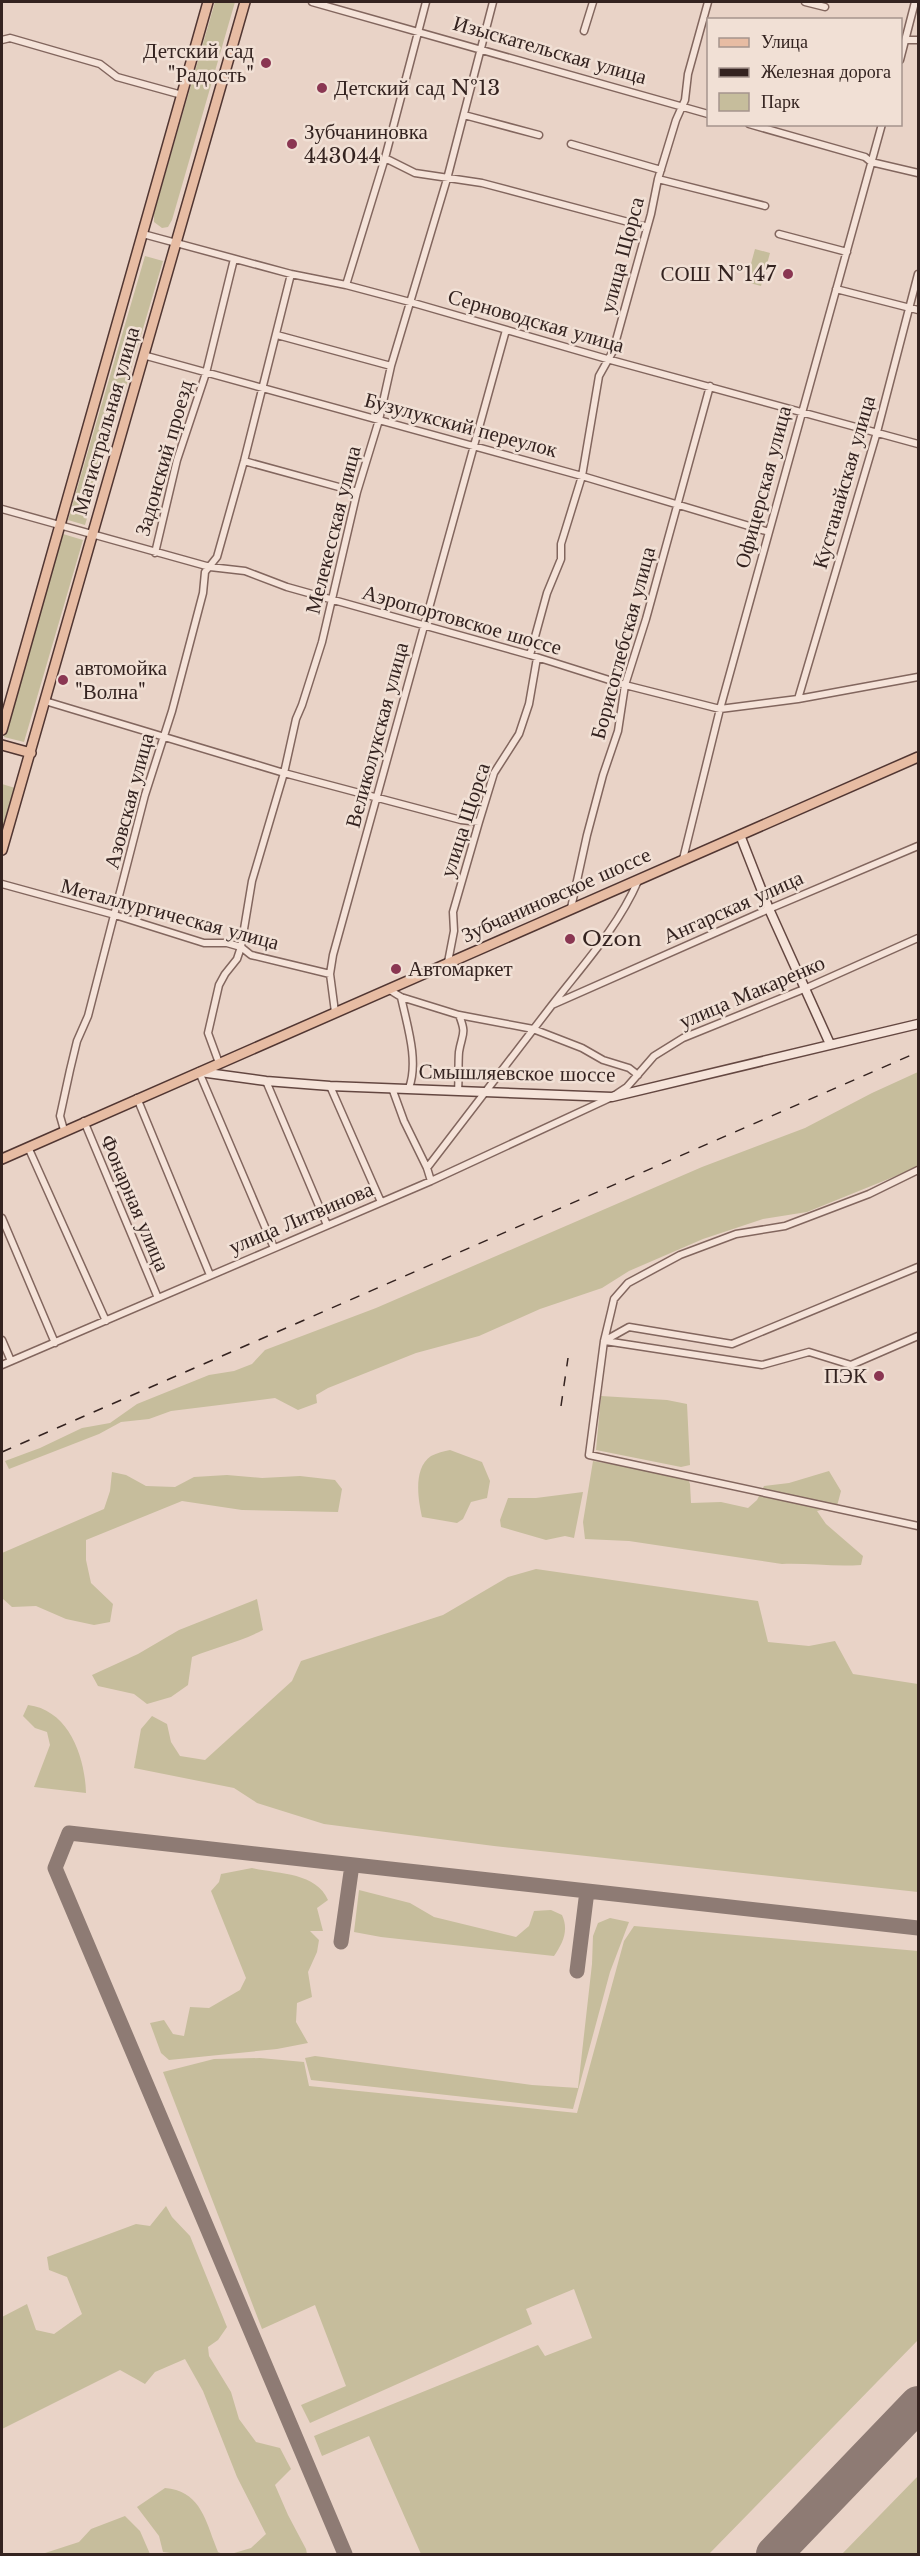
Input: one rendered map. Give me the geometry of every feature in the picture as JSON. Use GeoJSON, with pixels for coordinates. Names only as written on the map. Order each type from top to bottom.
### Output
{"type":"FeatureCollection","features":[{"type":"Feature","properties":{"kind":"main road","name":"Магистральная улица"},"geometry":{"type":"LineString","coordinates":[[2,730],[208,2]]}},
{"type":"Feature","properties":{"kind":"main road","name":"Магистральная улица"},"geometry":{"type":"LineString","coordinates":[[2,850],[245,2]]}},
{"type":"Feature","properties":{"kind":"main road"},"geometry":{"type":"LineString","coordinates":[[2,745],[31,753]]}},
{"type":"Feature","properties":{"kind":"main road","name":"Зубчаниновское шоссе"},"geometry":{"type":"LineString","coordinates":[[2,1159],[137,1097],[199,1072],[918,757]]}},
{"type":"Feature","properties":{"kind":"main road","name":"Зубчаниновское шоссе"},"geometry":{"type":"LineString","coordinates":[[2,1154],[12,1154]]}},
{"type":"Feature","properties":{"kind":"street","name":"Изыскательская улица"},"geometry":{"type":"LineString","coordinates":[[312,2],[707,114]]}},
{"type":"Feature","properties":{"kind":"street"},"geometry":{"type":"LineString","coordinates":[[346,285],[386,158],[426,2]]}},
{"type":"Feature","properties":{"kind":"street","name":"Мелекесская улица"},"geometry":{"type":"LineString","coordinates":[[219,1063],[208,1033],[219,985],[237,959],[241,947],[252,881],[284,773],[296,719],[303,705],[322,642],[357,492],[379,420],[391,366],[447,180],[493,2]]}},
{"type":"Feature","properties":{"kind":"street"},"geometry":{"type":"LineString","coordinates":[[584,31],[593,2]]}},
{"type":"Feature","properties":{"kind":"street","name":"улица Щорса"},"geometry":{"type":"LineString","coordinates":[[530,655],[547,593],[561,559],[561,544],[582,476],[599,376],[613,351],[658,178],[685,100],[688,74],[708,2]]}},
{"type":"Feature","properties":{"kind":"street"},"geometry":{"type":"LineString","coordinates":[[806,2],[825,7]]}},
{"type":"Feature","properties":{"kind":"street"},"geometry":{"type":"LineString","coordinates":[[902,53],[915,2]]}},
{"type":"Feature","properties":{"kind":"street"},"geometry":{"type":"LineString","coordinates":[[2,40],[10,38],[100,64],[117,77],[182,95]]}},
{"type":"Feature","properties":{"kind":"street"},"geometry":{"type":"LineString","coordinates":[[906,40],[918,40]]}},
{"type":"Feature","properties":{"kind":"street"},"geometry":{"type":"LineString","coordinates":[[464,115],[539,135]]}},
{"type":"Feature","properties":{"kind":"street"},"geometry":{"type":"LineString","coordinates":[[756,126],[865,157],[871,162],[918,173]]}},
{"type":"Feature","properties":{"kind":"street","name":"Офицерская улица"},"geometry":{"type":"LineString","coordinates":[[682,859],[801,411],[881,126]]}},
{"type":"Feature","properties":{"kind":"street"},"geometry":{"type":"LineString","coordinates":[[571,144],[661,170]]}},
{"type":"Feature","properties":{"kind":"street"},"geometry":{"type":"LineString","coordinates":[[386,158],[415,173],[447,180],[482,183],[647,227]]}},
{"type":"Feature","properties":{"kind":"street"},"geometry":{"type":"LineString","coordinates":[[658,178],[765,206]]}},
{"type":"Feature","properties":{"kind":"street","name":"Серноводская улица"},"geometry":{"type":"LineString","coordinates":[[143,234],[291,274],[346,285],[410,302],[607,359],[918,444]]}},
{"type":"Feature","properties":{"kind":"street"},"geometry":{"type":"LineString","coordinates":[[779,234],[847,252]]}},
{"type":"Feature","properties":{"kind":"street","name":"Задонский проезд"},"geometry":{"type":"LineString","coordinates":[[155,553],[177,460],[206,373],[234,259]]}},
{"type":"Feature","properties":{"kind":"street","name":"Азовская улица"},"geometry":{"type":"LineString","coordinates":[[64,1130],[60,1116],[77,1041],[88,1016],[145,795],[203,593],[205,572],[217,557],[244,461],[291,274]]}},
{"type":"Feature","properties":{"kind":"street","name":"Кустанайская улица"},"geometry":{"type":"LineString","coordinates":[[798,699],[877,432],[918,274]]}},
{"type":"Feature","properties":{"kind":"street"},"geometry":{"type":"LineString","coordinates":[[837,289],[918,310]]}},
{"type":"Feature","properties":{"kind":"street","name":"Великолукская улица"},"geometry":{"type":"LineString","coordinates":[[334,1012],[330,974],[344,911],[506,330]]}},
{"type":"Feature","properties":{"kind":"street"},"geometry":{"type":"LineString","coordinates":[[277,335],[391,366]]}},
{"type":"Feature","properties":{"kind":"street","name":"Бузулукский переулок"},"geometry":{"type":"LineString","coordinates":[[143,356],[582,476],[769,531]]}},
{"type":"Feature","properties":{"kind":"street","name":"Борисоглебская улица"},"geometry":{"type":"LineString","coordinates":[[571,908],[603,775],[618,732],[625,685],[646,620],[676,504],[711,386]]}},
{"type":"Feature","properties":{"kind":"street"},"geometry":{"type":"LineString","coordinates":[[244,461],[357,492]]}},
{"type":"Feature","properties":{"kind":"street","name":"Аэропортовское шоссе"},"geometry":{"type":"LineString","coordinates":[[2,509],[155,553],[210,567],[245,571],[287,587],[530,655],[625,685],[720,709],[798,699],[918,678]]}},
{"type":"Feature","properties":{"kind":"street","name":"улица Щорса"},"geometry":{"type":"LineString","coordinates":[[448,962],[454,932],[453,912],[479,822],[494,773],[519,734],[529,704],[537,658]]}},
{"type":"Feature","properties":{"kind":"street"},"geometry":{"type":"LineString","coordinates":[[45,701],[284,773],[479,822]]}},
{"type":"Feature","properties":{"kind":"street"},"geometry":{"type":"LineString","coordinates":[[740,835],[769,909],[830,1044]]}},
{"type":"Feature","properties":{"kind":"street","name":"Ангарская улица"},"geometry":{"type":"LineString","coordinates":[[427,1168],[552,1005],[918,846]]}},
{"type":"Feature","properties":{"kind":"street"},"geometry":{"type":"LineString","coordinates":[[552,1005],[604,940],[630,901],[639,878]]}},
{"type":"Feature","properties":{"kind":"street","name":"Металлургическая улица"},"geometry":{"type":"LineString","coordinates":[[2,884],[115,915],[204,943],[241,947],[252,955],[330,974]]}},
{"type":"Feature","properties":{"kind":"street","name":"улица Макаренко"},"geometry":{"type":"LineString","coordinates":[[612,1097],[638,1075],[654,1056],[683,1038],[804,989],[918,938]]}},
{"type":"Feature","properties":{"kind":"street"},"geometry":{"type":"LineString","coordinates":[[388,988],[401,997],[459,1015],[533,1029],[582,1048],[603,1060],[629,1068],[638,1075]]}},
{"type":"Feature","properties":{"kind":"street"},"geometry":{"type":"LineString","coordinates":[[401,997],[412,1058],[413,1077],[409,1088]]}},
{"type":"Feature","properties":{"kind":"street"},"geometry":{"type":"LineString","coordinates":[[458,1091],[459,1050],[463,1042],[464,1029],[459,1015]]}},
{"type":"Feature","properties":{"kind":"street","name":"Смышляевское шоссе"},"geometry":{"type":"LineString","coordinates":[[199,1072],[266,1081],[330,1086],[612,1097],[918,1024]]}},
{"type":"Feature","properties":{"kind":"street"},"geometry":{"type":"LineString","coordinates":[[199,1072],[274,1248]]}},
{"type":"Feature","properties":{"kind":"street"},"geometry":{"type":"LineString","coordinates":[[266,1081],[327,1225]]}},
{"type":"Feature","properties":{"kind":"street"},"geometry":{"type":"LineString","coordinates":[[330,1086],[381,1202]]}},
{"type":"Feature","properties":{"kind":"street"},"geometry":{"type":"LineString","coordinates":[[392,1088],[431,1181]]}},
{"type":"Feature","properties":{"kind":"street"},"geometry":{"type":"LineString","coordinates":[[137,1097],[210,1275]]}},
{"type":"Feature","properties":{"kind":"street","name":"улица Литвинова"},"geometry":{"type":"LineString","coordinates":[[2,1365],[431,1181],[612,1097]]}},
{"type":"Feature","properties":{"kind":"street","name":"Фонарная улица"},"geometry":{"type":"LineString","coordinates":[[84,1121],[158,1298]]}},
{"type":"Feature","properties":{"kind":"street"},"geometry":{"type":"LineString","coordinates":[[28,1147],[106,1321]]}},
{"type":"Feature","properties":{"kind":"street"},"geometry":{"type":"LineString","coordinates":[[918,1170],[869,1194],[785,1226],[736,1234],[680,1256],[628,1283],[614,1299],[604,1341],[590,1455],[918,1526]]}},
{"type":"Feature","properties":{"kind":"street"},"geometry":{"type":"LineString","coordinates":[[2,1218],[55,1343]]}},
{"type":"Feature","properties":{"kind":"street"},"geometry":{"type":"LineString","coordinates":[[604,1341],[629,1327],[732,1344],[918,1267]]}},
{"type":"Feature","properties":{"kind":"street"},"geometry":{"type":"LineString","coordinates":[[604,1341],[762,1365],[809,1352],[850,1365],[918,1336]]}},
{"type":"Feature","properties":{"kind":"street"},"geometry":{"type":"LineString","coordinates":[[2,1340],[11,1361]]}},
{"type":"Feature","properties":{"kind":"green space"},"geometry":{"type":"Polygon","coordinates":[[[215,2],[235,2],[172,220],[168,227],[162,228],[154,222],[154,213],[215,2]]]}},
{"type":"Feature","properties":{"kind":"green space"},"geometry":{"type":"Polygon","coordinates":[[[755,249],[770,253],[761,286],[746,282],[755,249]]]}},
{"type":"Feature","properties":{"kind":"green space"},"geometry":{"type":"Polygon","coordinates":[[[145,256],[163,261],[85,525],[68,520],[145,256]]]}},
{"type":"Feature","properties":{"kind":"green space"},"geometry":{"type":"Polygon","coordinates":[[[63,534],[83,540],[24,742],[4,737],[63,534]]]}},
{"type":"Feature","properties":{"kind":"green space"},"geometry":{"type":"Polygon","coordinates":[[[2,784],[15,788],[2,834],[2,784]]]}},
{"type":"Feature","properties":{"kind":"green space"},"geometry":{"type":"Polygon","coordinates":[[[918,1072],[918,1167],[807,1212],[763,1219],[703,1239],[629,1271],[602,1288],[540,1309],[479,1336],[416,1353],[328,1388],[316,1395],[317,1403],[298,1410],[275,1398],[171,1411],[149,1419],[121,1422],[99,1434],[9,1469],[5,1461],[40,1448],[82,1428],[110,1423],[137,1404],[209,1375],[234,1371],[252,1364],[265,1350],[376,1308],[702,1167],[805,1128],[918,1072]]]}},
{"type":"Feature","properties":{"kind":"green space"},"geometry":{"type":"Polygon","coordinates":[[[601,1396],[667,1400],[687,1404],[690,1465],[681,1467],[596,1450],[601,1396]]]}},
{"type":"Feature","properties":{"kind":"green space"},"geometry":{"type":"Polygon","coordinates":[[[450,1450],[482,1462],[490,1481],[487,1498],[471,1502],[463,1519],[457,1523],[422,1517],[418,1493],[419,1476],[425,1461],[433,1455],[450,1450]]]}},
{"type":"Feature","properties":{"kind":"green space"},"geometry":{"type":"Polygon","coordinates":[[[593,1461],[671,1474],[686,1474],[690,1484],[691,1503],[721,1502],[748,1508],[757,1500],[764,1486],[789,1483],[829,1471],[841,1491],[837,1506],[817,1511],[826,1524],[863,1556],[861,1565],[782,1564],[629,1541],[585,1539],[583,1522],[593,1461]]]}},
{"type":"Feature","properties":{"kind":"green space"},"geometry":{"type":"Polygon","coordinates":[[[112,1472],[126,1475],[146,1486],[175,1487],[194,1477],[300,1476],[335,1480],[342,1489],[338,1512],[242,1510],[182,1501],[86,1540],[86,1560],[91,1583],[113,1604],[110,1622],[94,1625],[66,1619],[36,1606],[12,1607],[2,1598],[2,1553],[104,1509],[110,1491],[112,1472]]]}},
{"type":"Feature","properties":{"kind":"green space"},"geometry":{"type":"Polygon","coordinates":[[[583,1492],[574,1538],[565,1536],[546,1540],[501,1527],[500,1520],[508,1498],[536,1498],[583,1492]]]}},
{"type":"Feature","properties":{"kind":"green space"},"geometry":{"type":"Polygon","coordinates":[[[536,1569],[758,1601],[768,1642],[809,1646],[835,1641],[853,1674],[918,1684],[918,1892],[494,1846],[324,1824],[257,1803],[234,1788],[134,1768],[141,1729],[152,1716],[167,1724],[171,1742],[180,1756],[205,1760],[292,1681],[301,1661],[443,1615],[508,1577],[536,1569]]]}},
{"type":"Feature","properties":{"kind":"green space"},"geometry":{"type":"Polygon","coordinates":[[[257,1599],[263,1630],[192,1657],[188,1685],[171,1697],[147,1704],[134,1694],[98,1686],[92,1675],[138,1654],[179,1630],[257,1599]]]}},
{"type":"Feature","properties":{"kind":"green space"},"geometry":{"type":"Polygon","coordinates":[[[28,1705],[54,1716],[72,1737],[82,1765],[86,1793],[34,1787],[50,1745],[47,1732],[35,1728],[23,1716],[28,1705]]]}},
{"type":"Feature","properties":{"kind":"green space"},"geometry":{"type":"Polygon","coordinates":[[[252,1868],[306,1879],[315,1884],[328,1900],[317,1908],[323,1931],[310,1931],[319,1940],[317,1952],[308,1972],[312,1997],[297,2003],[296,2022],[308,2043],[277,2049],[169,2060],[161,2053],[150,2023],[164,2020],[173,2034],[184,2036],[190,2007],[209,2008],[240,1990],[246,1978],[211,1891],[219,1882],[221,1874],[252,1868]]]}},
{"type":"Feature","properties":{"kind":"green space"},"geometry":{"type":"Polygon","coordinates":[[[359,1890],[410,1903],[434,1917],[516,1937],[529,1926],[534,1911],[551,1910],[562,1915],[565,1926],[564,1936],[554,1956],[354,1932],[359,1890]]]}},
{"type":"Feature","properties":{"kind":"green space"},"geometry":{"type":"Polygon","coordinates":[[[610,1918],[629,1922],[610,1972],[573,2109],[311,2080],[305,2058],[315,2056],[532,2085],[578,2088],[593,1936],[598,1923],[610,1918]]]}},
{"type":"Feature","properties":{"kind":"green space"},"geometry":{"type":"Polygon","coordinates":[[[634,1926],[918,1951],[918,2340],[709,2554],[421,2554],[369,2436],[322,2456],[314,2436],[538,2345],[545,2356],[592,2338],[574,2289],[526,2309],[532,2324],[310,2423],[301,2405],[346,2386],[315,2305],[262,2329],[163,2072],[214,2059],[260,2058],[304,2062],[309,2086],[577,2113],[624,1941],[634,1926]]]}},
{"type":"Feature","properties":{"kind":"green space"},"geometry":{"type":"Polygon","coordinates":[[[166,2206],[172,2217],[190,2236],[227,2327],[218,2340],[208,2347],[209,2356],[231,2392],[239,2419],[256,2442],[280,2448],[291,2469],[275,2485],[307,2554],[231,2554],[251,2548],[266,2534],[237,2477],[203,2391],[185,2359],[155,2372],[145,2384],[120,2370],[2,2429],[2,2317],[27,2304],[36,2330],[54,2334],[82,2314],[67,2277],[49,2270],[47,2257],[136,2224],[150,2226],[166,2206]]]}},
{"type":"Feature","properties":{"kind":"green space"},"geometry":{"type":"Polygon","coordinates":[[[918,2476],[918,2554],[842,2554],[918,2476]]]}},
{"type":"Feature","properties":{"kind":"green space"},"geometry":{"type":"Polygon","coordinates":[[[165,2488],[177,2490],[195,2502],[206,2520],[218,2552],[223,2554],[163,2552],[159,2536],[137,2507],[165,2488]]]}},
{"type":"Feature","properties":{"kind":"green space"},"geometry":{"type":"Polygon","coordinates":[[[125,2516],[140,2531],[150,2554],[42,2554],[79,2542],[91,2529],[125,2516]]]}},
{"type":"Feature","properties":{"kind":"taxiway"},"geometry":{"type":"LineString","coordinates":[[345,2554],[55,1868],[69,1833],[918,1928]]}},
{"type":"Feature","properties":{"kind":"taxiway"},"geometry":{"type":"LineString","coordinates":[[341,1942],[352,1865]]}},
{"type":"Feature","properties":{"kind":"taxiway"},"geometry":{"type":"LineString","coordinates":[[577,1971],[587,1891]]}},
{"type":"Feature","properties":{"kind":"runway"},"geometry":{"type":"LineString","coordinates":[[774,2554],[918,2404]]}},
{"type":"Feature","properties":{"kind":"railway"},"geometry":{"type":"LineString","coordinates":[[2,1452],[918,1052]]}},
{"type":"Feature","properties":{"kind":"railway"},"geometry":{"type":"LineString","coordinates":[[561,1406],[568,1358]]}},
{"type":"Feature","properties":{"kind":"place","name":"Детский сад \"Радость\""},"geometry":{"type":"Point","coordinates":[266,63]}},
{"type":"Feature","properties":{"kind":"place","name":"Детский сад №13"},"geometry":{"type":"Point","coordinates":[322,88]}},
{"type":"Feature","properties":{"kind":"place","name":"Зубчаниновка 443044"},"geometry":{"type":"Point","coordinates":[292,144]}},
{"type":"Feature","properties":{"kind":"place","name":"СОШ №147"},"geometry":{"type":"Point","coordinates":[788,274]}},
{"type":"Feature","properties":{"kind":"place","name":"автомойка \"Волна\""},"geometry":{"type":"Point","coordinates":[63,680]}},
{"type":"Feature","properties":{"kind":"place","name":"Ozon"},"geometry":{"type":"Point","coordinates":[570,939]}},
{"type":"Feature","properties":{"kind":"place","name":"Автомаркет"},"geometry":{"type":"Point","coordinates":[396,969]}},
{"type":"Feature","properties":{"kind":"place","name":"ПЭК"},"geometry":{"type":"Point","coordinates":[879,1376]}}]}
